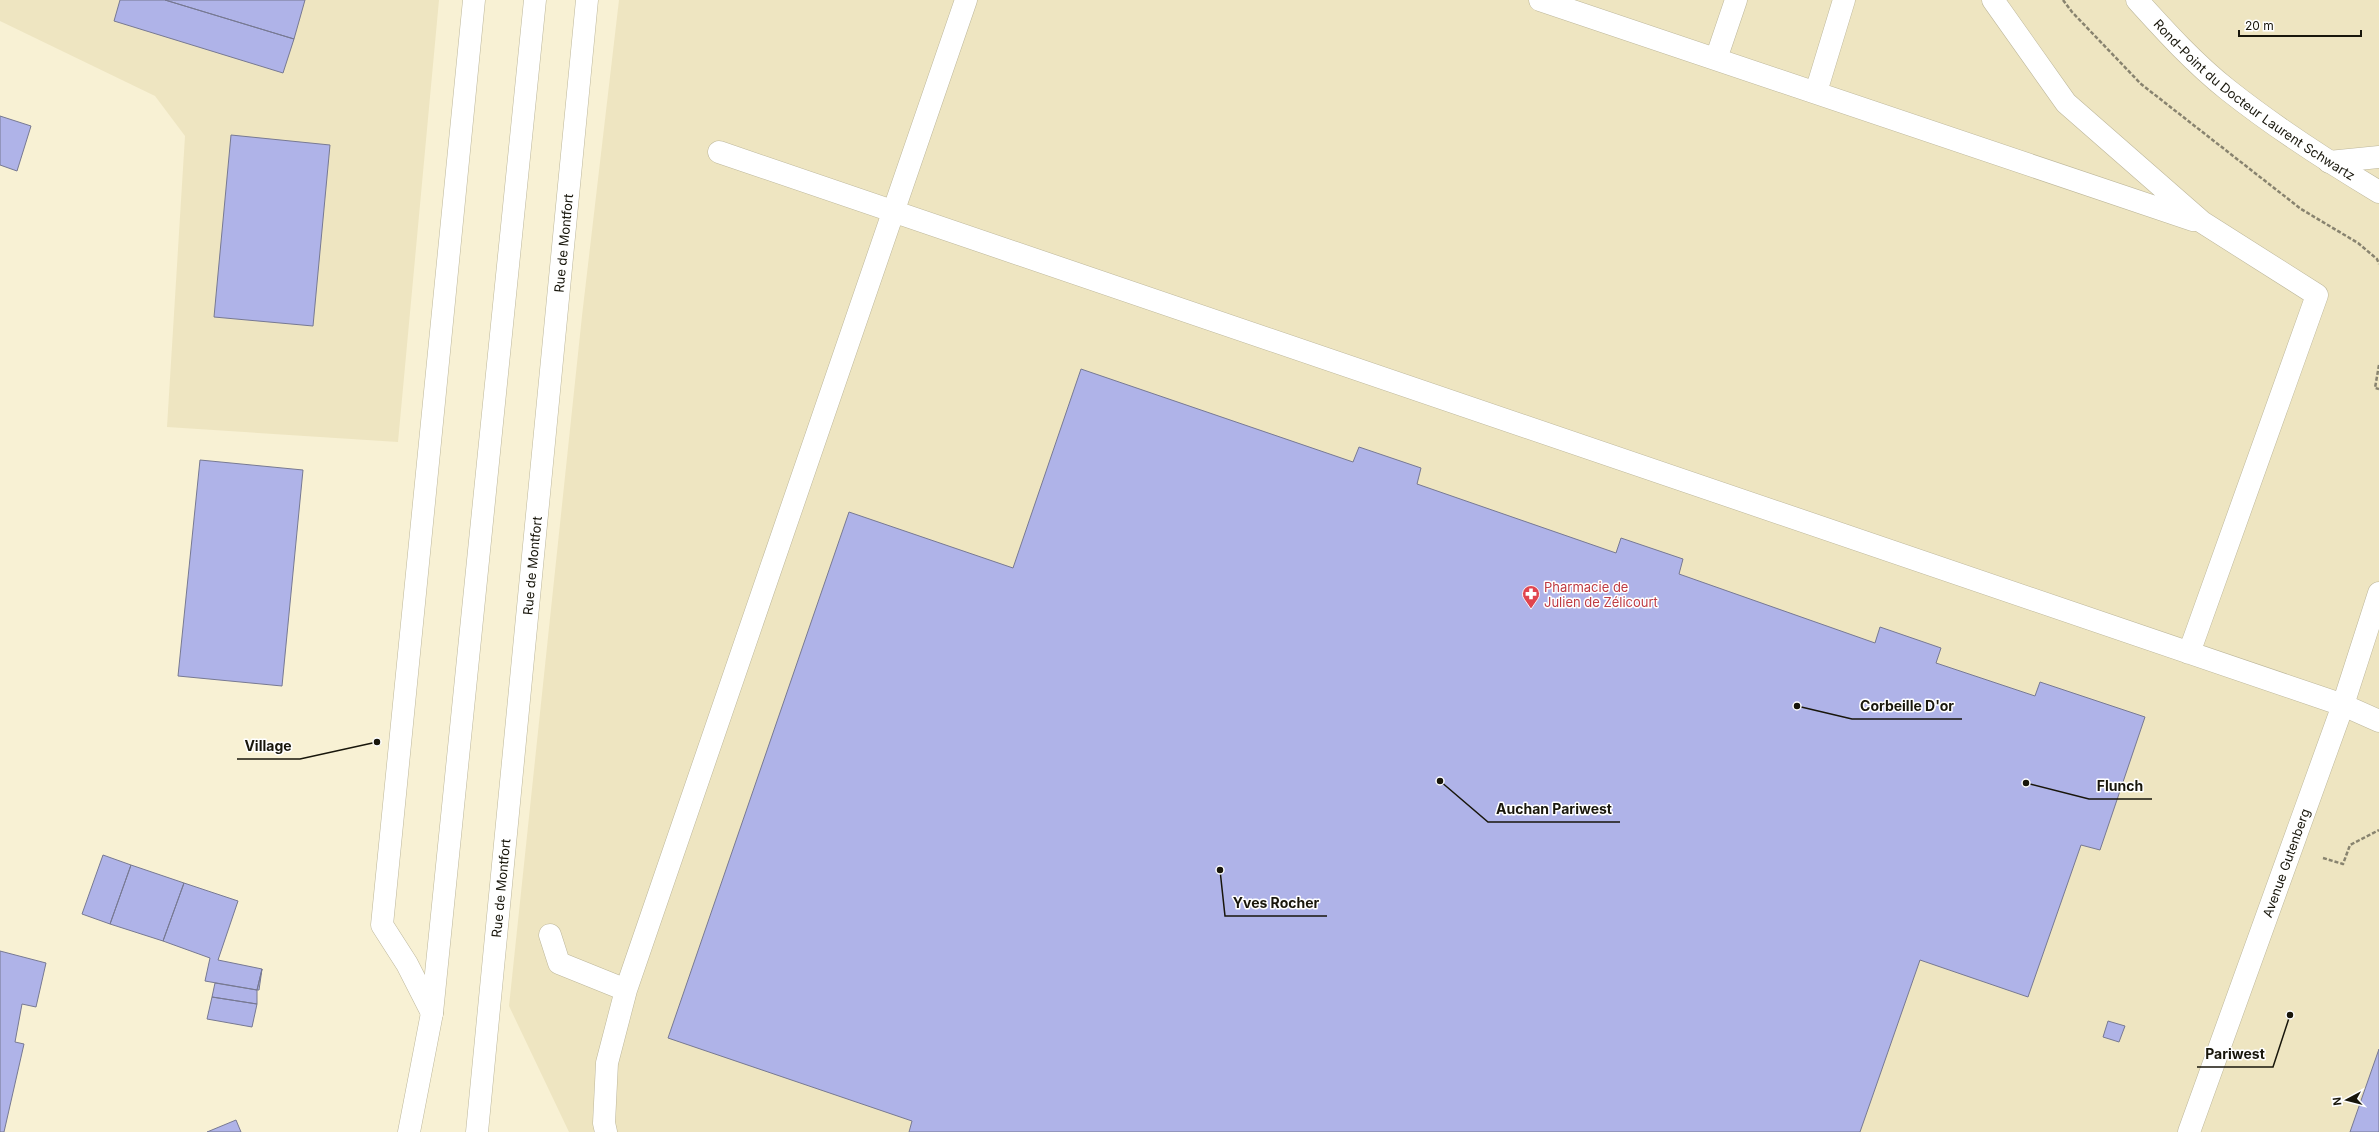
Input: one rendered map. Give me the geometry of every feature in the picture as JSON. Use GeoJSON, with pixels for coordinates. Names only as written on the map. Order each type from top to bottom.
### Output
{"type":"FeatureCollection","features":[{"type":"Feature","properties":{"kind":"street"},"geometry":{"type":"LineString","coordinates":[[432,1013],[407,964],[382,925],[474,0]]}},
{"type":"Feature","properties":{"kind":"street"},"geometry":{"type":"LineString","coordinates":[[409,1132],[432,1013],[535,0]]}},
{"type":"Feature","properties":{"kind":"street","name":"Rue de Montfort"},"geometry":{"type":"LineString","coordinates":[[477,1132],[587,0]]}},
{"type":"Feature","properties":{"kind":"street"},"geometry":{"type":"LineString","coordinates":[[606,1132],[604,1123],[607,1063],[626,990],[966,0]]}},
{"type":"Feature","properties":{"kind":"street"},"geometry":{"type":"LineString","coordinates":[[1540,0],[2202,222]]}},
{"type":"Feature","properties":{"kind":"street"},"geometry":{"type":"LineString","coordinates":[[1716,59],[1736,0]]}},
{"type":"Feature","properties":{"kind":"street"},"geometry":{"type":"LineString","coordinates":[[1816,92],[1844,0]]}},
{"type":"Feature","properties":{"kind":"street"},"geometry":{"type":"LineString","coordinates":[[1993,0],[2066,103],[2202,222],[2317,295],[2189,653]]}},
{"type":"Feature","properties":{"kind":"street","name":"Rond-Point du Docteur Laurent Schwartz"},"geometry":{"type":"LineString","coordinates":[[2137,0],[2166,32],[2227,89],[2295,140],[2328,162],[2379,192]]}},
{"type":"Feature","properties":{"kind":"street"},"geometry":{"type":"LineString","coordinates":[[719,152],[2343,705],[2379,721]]}},
{"type":"Feature","properties":{"kind":"street"},"geometry":{"type":"LineString","coordinates":[[2328,162],[2379,158]]}},
{"type":"Feature","properties":{"kind":"street","name":"Avenue Gutenberg"},"geometry":{"type":"LineString","coordinates":[[2189,1132],[2343,705],[2379,593]]}},
{"type":"Feature","properties":{"kind":"street"},"geometry":{"type":"LineString","coordinates":[[550,935],[559,963],[626,990]]}},
{"type":"Feature","properties":{"kind":"path"},"geometry":{"type":"LineString","coordinates":[[2063,0],[2072,12],[2141,84],[2301,209],[2358,243],[2377,259],[2379,264]]}},
{"type":"Feature","properties":{"kind":"path"},"geometry":{"type":"LineString","coordinates":[[2379,365],[2375,388],[2379,389]]}},
{"type":"Feature","properties":{"kind":"path"},"geometry":{"type":"LineString","coordinates":[[2291,846],[2343,864],[2350,845],[2379,830]]}},
{"type":"Feature","properties":{"kind":"shaded area"},"geometry":{"type":"Polygon","coordinates":[[[0,0],[439,0],[398,442],[167,427],[185,136],[155,96],[0,21],[0,0]]]}},
{"type":"Feature","properties":{"kind":"shaded area"},"geometry":{"type":"Polygon","coordinates":[[[619,0],[2379,0],[2379,1132],[569,1132],[509,1006],[582,316],[619,0]]]}},
{"type":"Feature","properties":{"kind":"building"},"geometry":{"type":"Polygon","coordinates":[[[120,0],[165,0],[294,39],[283,73],[114,21],[120,0]]]}},
{"type":"Feature","properties":{"kind":"building"},"geometry":{"type":"Polygon","coordinates":[[[165,0],[305,0],[294,39],[165,0]]]}},
{"type":"Feature","properties":{"kind":"building"},"geometry":{"type":"Polygon","coordinates":[[[0,116],[31,126],[17,171],[0,165],[0,116]]]}},
{"type":"Feature","properties":{"kind":"building"},"geometry":{"type":"Polygon","coordinates":[[[231,135],[330,145],[313,326],[214,317],[231,135]]]}},
{"type":"Feature","properties":{"kind":"building"},"geometry":{"type":"Polygon","coordinates":[[[1081,369],[1353,462],[1359,447],[1421,468],[1417,484],[1616,553],[1621,538],[1683,559],[1679,574],[1875,643],[1880,627],[1941,648],[1936,663],[2035,696],[2040,682],[2145,717],[2100,850],[2081,845],[2028,997],[1920,960],[1860,1132],[909,1132],[912,1121],[668,1038],[849,512],[1013,568],[1081,369]]]}},
{"type":"Feature","properties":{"kind":"building"},"geometry":{"type":"Polygon","coordinates":[[[200,460],[303,470],[282,686],[178,676],[200,460]]]}},
{"type":"Feature","properties":{"kind":"building"},"geometry":{"type":"Polygon","coordinates":[[[103,855],[131,865],[110,924],[82,914],[103,855]]]}},
{"type":"Feature","properties":{"kind":"building"},"geometry":{"type":"Polygon","coordinates":[[[131,865],[184,883],[163,941],[110,924],[131,865]]]}},
{"type":"Feature","properties":{"kind":"building"},"geometry":{"type":"Polygon","coordinates":[[[184,883],[238,901],[218,960],[262,969],[257,990],[205,981],[210,958],[163,941],[184,883]]]}},
{"type":"Feature","properties":{"kind":"building"},"geometry":{"type":"Polygon","coordinates":[[[0,951],[46,963],[36,1007],[22,1004],[15,1042],[24,1044],[4,1132],[0,1132],[0,951]]]}},
{"type":"Feature","properties":{"kind":"building"},"geometry":{"type":"Polygon","coordinates":[[[262,969],[259,990],[257,990],[262,969]]]}},
{"type":"Feature","properties":{"kind":"building"},"geometry":{"type":"Polygon","coordinates":[[[215,983],[257,990],[257,1004],[212,997],[215,983]]]}},
{"type":"Feature","properties":{"kind":"building"},"geometry":{"type":"Polygon","coordinates":[[[212,997],[257,1004],[252,1027],[207,1019],[212,997]]]}},
{"type":"Feature","properties":{"kind":"building"},"geometry":{"type":"Polygon","coordinates":[[[2108,1021],[2125,1026],[2119,1042],[2103,1037],[2108,1021]]]}},
{"type":"Feature","properties":{"kind":"building"},"geometry":{"type":"Polygon","coordinates":[[[2379,1049],[2379,1132],[2350,1132],[2379,1049]]]}},
{"type":"Feature","properties":{"kind":"building"},"geometry":{"type":"Polygon","coordinates":[[[236,1120],[241,1132],[207,1132],[236,1120]]]}},
{"type":"Feature","properties":{"kind":"place","name":"Pharmacie de Julien de Zélicourt"},"geometry":{"type":"Point","coordinates":[1531,609]}},
{"type":"Feature","properties":{"kind":"place","name":"Corbeille D'or"},"geometry":{"type":"Point","coordinates":[1797,706]}},
{"type":"Feature","properties":{"kind":"place","name":"Village"},"geometry":{"type":"Point","coordinates":[377,742]}},
{"type":"Feature","properties":{"kind":"place","name":"Auchan Pariwest"},"geometry":{"type":"Point","coordinates":[1440,781]}},
{"type":"Feature","properties":{"kind":"place","name":"Flunch"},"geometry":{"type":"Point","coordinates":[2026,783]}},
{"type":"Feature","properties":{"kind":"place","name":"Yves Rocher"},"geometry":{"type":"Point","coordinates":[1220,870]}},
{"type":"Feature","properties":{"kind":"place","name":"Pariwest"},"geometry":{"type":"Point","coordinates":[2290,1015]}}]}
